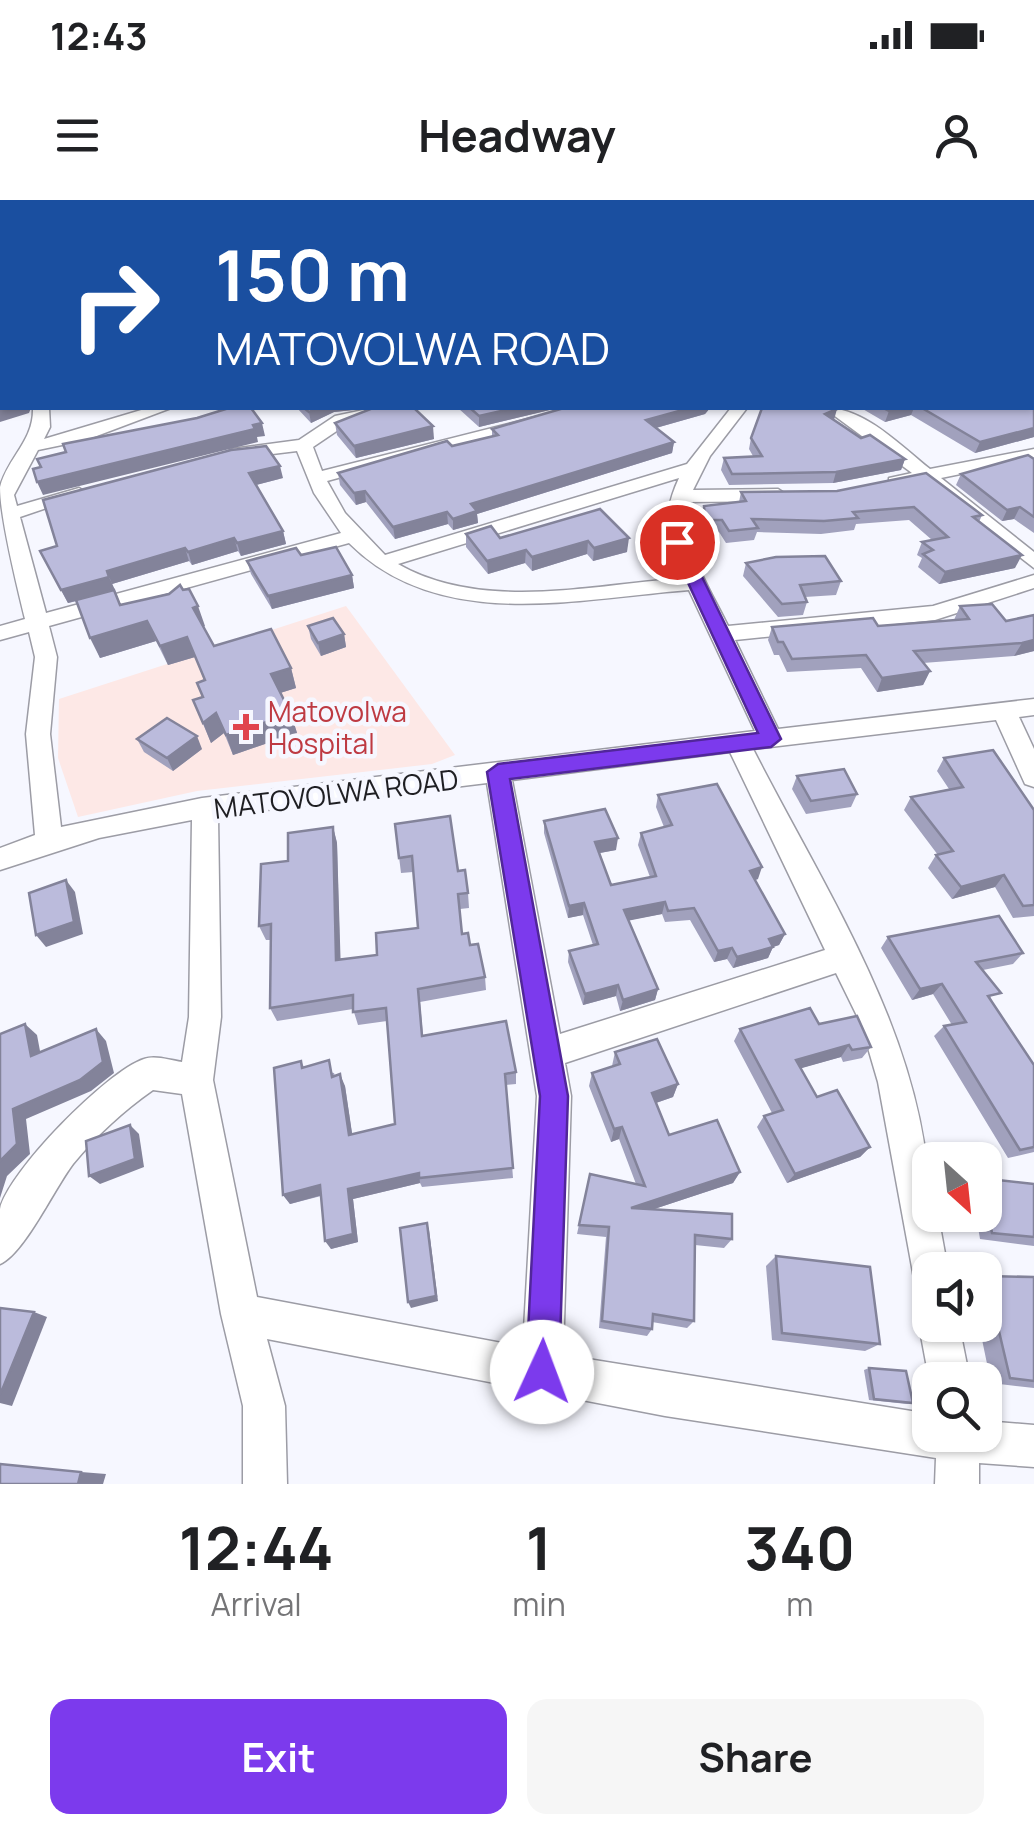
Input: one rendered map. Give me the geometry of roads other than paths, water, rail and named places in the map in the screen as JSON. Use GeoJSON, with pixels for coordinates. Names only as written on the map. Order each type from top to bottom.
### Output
{"type":"FeatureCollection","features":[{"type":"Feature","properties":{"kind":"street"},"geometry":{"type":"LineString","coordinates":[[41,410],[42,427],[34,446],[5,495],[5,521],[46,658],[38,734],[49,842]]}},
{"type":"Feature","properties":{"kind":"street"},"geometry":{"type":"LineString","coordinates":[[34,446],[80,436],[157,410]]}},
{"type":"Feature","properties":{"kind":"street"},"geometry":{"type":"LineString","coordinates":[[214,459],[266,446],[304,445],[328,426],[385,410]]}},
{"type":"Feature","properties":{"kind":"street"},"geometry":{"type":"LineString","coordinates":[[316,478],[581,410]]}},
{"type":"Feature","properties":{"kind":"street"},"geometry":{"type":"LineString","coordinates":[[736,410],[690,469],[675,508],[677,542],[771,739]]}},
{"type":"Feature","properties":{"kind":"street"},"geometry":{"type":"LineString","coordinates":[[835,410],[930,476],[1034,562]]}},
{"type":"Feature","properties":{"kind":"street"},"geometry":{"type":"LineString","coordinates":[[304,445],[316,478],[342,526],[383,562],[441,590],[513,596],[696,584]]}},
{"type":"Feature","properties":{"kind":"street"},"geometry":{"type":"LineString","coordinates":[[872,486],[1034,454]]}},
{"type":"Feature","properties":{"kind":"street"},"geometry":{"type":"LineString","coordinates":[[383,562],[690,469]]}},
{"type":"Feature","properties":{"kind":"street"},"geometry":{"type":"LineString","coordinates":[[5,521],[102,488]]}},
{"type":"Feature","properties":{"kind":"street"},"geometry":{"type":"LineString","coordinates":[[680,496],[798,494]]}},
{"type":"Feature","properties":{"kind":"street"},"geometry":{"type":"LineString","coordinates":[[0,633],[353,536]]}},
{"type":"Feature","properties":{"kind":"street"},"geometry":{"type":"LineString","coordinates":[[720,634],[936,613],[1034,581]]}},
{"type":"Feature","properties":{"kind":"street","name":"MATOVOLWA ROAD"},"geometry":{"type":"LineString","coordinates":[[0,858],[49,842],[205,809],[736,740],[1034,707]]}},
{"type":"Feature","properties":{"kind":"street"},"geometry":{"type":"LineString","coordinates":[[1004,710],[1034,776]]}},
{"type":"Feature","properties":{"kind":"street"},"geometry":{"type":"LineString","coordinates":[[736,740],[876,1022],[895,1082],[926,1252]]}},
{"type":"Feature","properties":{"kind":"street"},"geometry":{"type":"LineString","coordinates":[[498,772],[554,1096],[542,1372]]}},
{"type":"Feature","properties":{"kind":"street"},"geometry":{"type":"LineString","coordinates":[[205,809],[205,1017],[196,1080],[241,1314],[264,1406],[265,1484]]}},
{"type":"Feature","properties":{"kind":"street"},"geometry":{"type":"LineString","coordinates":[[546,1054],[844,958]]}},
{"type":"Feature","properties":{"kind":"street"},"geometry":{"type":"LineString","coordinates":[[0,1245],[30,1187],[117,1094],[149,1074],[196,1080]]}},
{"type":"Feature","properties":{"kind":"street"},"geometry":{"type":"LineString","coordinates":[[241,1314],[542,1372],[912,1431]]}},
{"type":"Feature","properties":{"kind":"street"},"geometry":{"type":"LineString","coordinates":[[1002,1443],[1034,1446]]}},
{"type":"Feature","properties":{"kind":"street"},"geometry":{"type":"LineString","coordinates":[[956,1484],[958,1452]]}},
{"type":"Feature","properties":{"kind":"place","name":"Matovolwa Hospital"},"geometry":{"type":"Point","coordinates":[246,727]}}]}
